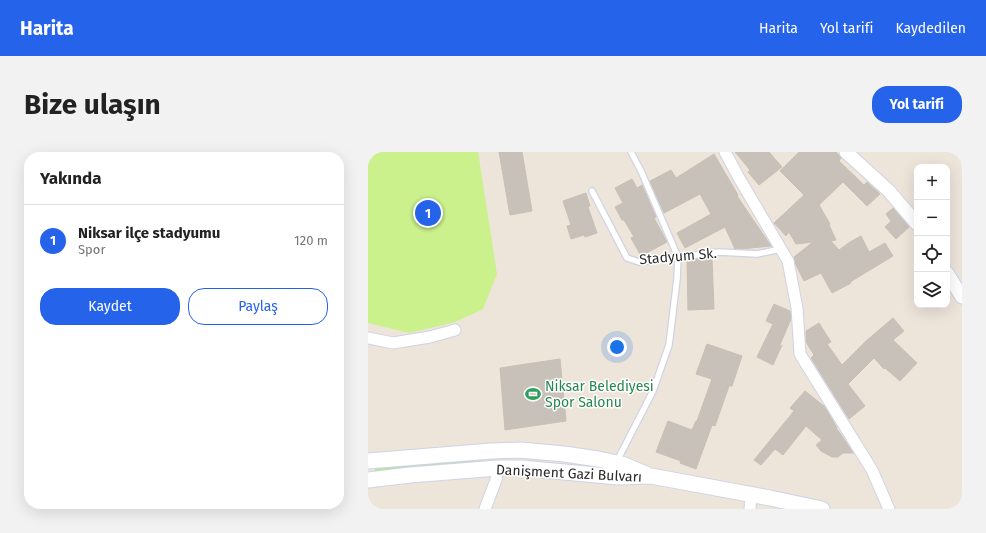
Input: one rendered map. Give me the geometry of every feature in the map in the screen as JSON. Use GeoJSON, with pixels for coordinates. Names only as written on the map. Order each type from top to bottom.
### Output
{"type":"FeatureCollection","features":[{"type":"Feature","properties":{"kind":"main road","name":"Danişment Gazi Bulvarı"},"geometry":{"type":"LineString","coordinates":[[368,461],[491,451],[520,450],[564,454],[616,463],[651,476],[750,502],[822,509]]}},
{"type":"Feature","properties":{"kind":"main road","name":"Danişment Gazi Bulvarı"},"geometry":{"type":"LineString","coordinates":[[368,480],[498,468],[521,468],[618,477],[651,476]]}},
{"type":"Feature","properties":{"kind":"street"},"geometry":{"type":"LineString","coordinates":[[725,152],[788,261],[797,308],[800,354],[872,470],[889,509]]}},
{"type":"Feature","properties":{"kind":"street"},"geometry":{"type":"LineString","coordinates":[[846,152],[890,191],[914,220]]}},
{"type":"Feature","properties":{"kind":"street"},"geometry":{"type":"LineString","coordinates":[[950,278],[962,297]]}},
{"type":"Feature","properties":{"kind":"street"},"geometry":{"type":"LineString","coordinates":[[368,338],[393,343],[430,338],[455,330]]}},
{"type":"Feature","properties":{"kind":"street"},"geometry":{"type":"LineString","coordinates":[[485,509],[496,480],[498,468]]}},
{"type":"Feature","properties":{"kind":"lane"},"geometry":{"type":"LineString","coordinates":[[616,463],[653,391],[669,345],[677,279],[678,257],[631,152]]}},
{"type":"Feature","properties":{"kind":"lane","name":"Stadyum Sk."},"geometry":{"type":"LineString","coordinates":[[592,191],[627,258],[639,262],[719,252],[757,254],[781,249]]}},
{"type":"Feature","properties":{"kind":"green space"},"geometry":{"type":"Polygon","coordinates":[[[368,152],[478,152],[497,274],[483,309],[455,322],[409,333],[368,323],[368,152]]]}},
{"type":"Feature","properties":{"kind":"green space"},"geometry":{"type":"Polygon","coordinates":[[[485,458],[486,460],[375,472],[375,468],[485,458]]]}},
{"type":"Feature","properties":{"kind":"building"},"geometry":{"type":"Polygon","coordinates":[[[499,152],[522,152],[532,211],[510,215],[499,152]]]}},
{"type":"Feature","properties":{"kind":"building"},"geometry":{"type":"Polygon","coordinates":[[[735,152],[769,152],[782,167],[759,185],[748,172],[750,170],[735,152]]]}},
{"type":"Feature","properties":{"kind":"building"},"geometry":{"type":"Polygon","coordinates":[[[799,152],[836,152],[841,158],[839,161],[864,185],[867,182],[880,194],[867,206],[843,182],[819,205],[830,224],[829,225],[836,240],[831,241],[839,250],[861,236],[869,252],[885,243],[893,256],[850,282],[851,283],[832,293],[821,273],[804,281],[796,265],[794,257],[813,242],[796,244],[789,232],[786,236],[774,223],[804,195],[780,171],[799,152]]]}},
{"type":"Feature","properties":{"kind":"building"},"geometry":{"type":"Polygon","coordinates":[[[714,154],[738,195],[737,196],[771,246],[735,249],[725,227],[685,248],[677,233],[711,214],[700,194],[664,213],[650,181],[671,170],[676,178],[714,154]]]}},
{"type":"Feature","properties":{"kind":"building"},"geometry":{"type":"Polygon","coordinates":[[[632,179],[637,188],[642,185],[656,217],[654,218],[667,242],[641,256],[631,238],[634,237],[615,207],[623,203],[615,188],[632,179]]]}},
{"type":"Feature","properties":{"kind":"building"},"geometry":{"type":"Polygon","coordinates":[[[586,193],[590,206],[588,207],[597,233],[571,239],[567,226],[571,225],[563,201],[586,193]]]}},
{"type":"Feature","properties":{"kind":"building"},"geometry":{"type":"Polygon","coordinates":[[[893,208],[909,227],[896,239],[885,227],[891,221],[886,214],[893,208]]]}},
{"type":"Feature","properties":{"kind":"building"},"geometry":{"type":"Polygon","coordinates":[[[712,259],[714,309],[688,310],[687,260],[712,259]]]}},
{"type":"Feature","properties":{"kind":"building"},"geometry":{"type":"Polygon","coordinates":[[[774,304],[790,311],[791,319],[773,365],[757,357],[773,324],[766,321],[774,304]]]}},
{"type":"Feature","properties":{"kind":"building"},"geometry":{"type":"Polygon","coordinates":[[[893,318],[904,331],[893,340],[917,363],[900,381],[885,368],[884,369],[874,358],[848,384],[865,406],[849,419],[811,358],[814,355],[806,342],[806,331],[819,323],[831,342],[827,344],[842,365],[866,341],[893,318]]]}},
{"type":"Feature","properties":{"kind":"building"},"geometry":{"type":"Polygon","coordinates":[[[707,344],[742,356],[732,386],[729,386],[715,426],[712,425],[696,469],[680,463],[681,461],[656,452],[668,421],[692,430],[697,421],[712,379],[696,374],[707,344]]]}},
{"type":"Feature","properties":{"kind":"building","name":"Niksar Belediyesi Spor Salonu"},"geometry":{"type":"Polygon","coordinates":[[[560,359],[566,421],[505,430],[500,368],[560,359]]]}},
{"type":"Feature","properties":{"kind":"building"},"geometry":{"type":"Polygon","coordinates":[[[805,391],[825,407],[836,428],[853,453],[843,453],[838,457],[832,457],[821,451],[816,445],[822,440],[806,426],[783,455],[775,449],[761,465],[754,460],[794,411],[790,408],[805,391]]]}},
{"type":"Feature","properties":{"kind":"place","name":"Niksar ilçe stadyumu"},"geometry":{"type":"Point","coordinates":[428,213]}},
{"type":"Feature","properties":{"kind":"place","name":"Niksar Belediyesi Spor Salonu"},"geometry":{"type":"Point","coordinates":[533,394]}}]}
